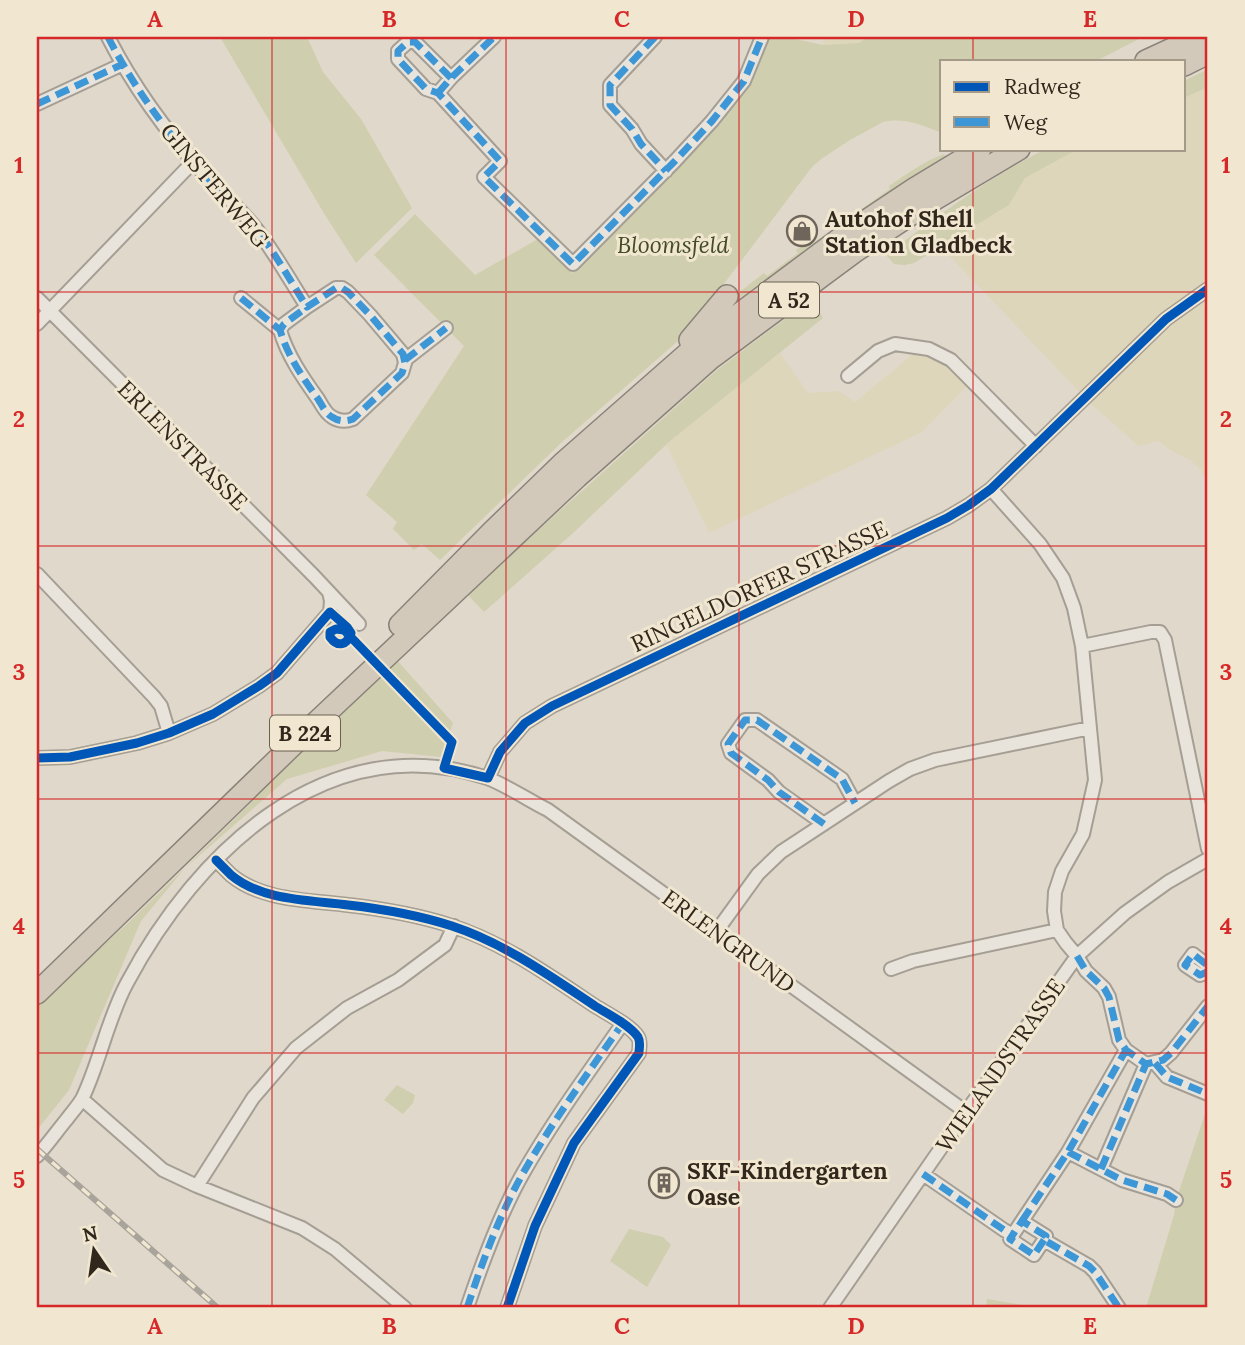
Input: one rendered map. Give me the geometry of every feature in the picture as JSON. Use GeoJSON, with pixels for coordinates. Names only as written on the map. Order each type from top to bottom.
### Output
{"type":"FeatureCollection","features":[{"type":"Feature","properties":{"kind":"highway"},"geometry":{"type":"LineString","coordinates":[[1148,60],[1198,37]]}},
{"type":"Feature","properties":{"kind":"highway"},"geometry":{"type":"LineString","coordinates":[[1186,64],[1208,53]]}},
{"type":"Feature","properties":{"kind":"highway","name":"A 52"},"geometry":{"type":"LineString","coordinates":[[570,471],[694,348],[845,234],[979,150]]}},
{"type":"Feature","properties":{"kind":"highway","name":"A 52"},"geometry":{"type":"LineString","coordinates":[[570,471],[733,341],[854,252],[925,205],[1017,150]]}},
{"type":"Feature","properties":{"kind":"highway"},"geometry":{"type":"LineString","coordinates":[[675,365],[727,296]]}},
{"type":"Feature","properties":{"kind":"highway","name":"B 224"},"geometry":{"type":"LineString","coordinates":[[37,977],[368,657],[493,531],[570,471]]}},
{"type":"Feature","properties":{"kind":"highway","name":"B 224"},"geometry":{"type":"LineString","coordinates":[[37,993],[570,471]]}},
{"type":"Feature","properties":{"kind":"street","name":"GINSTERWEG"},"geometry":{"type":"LineString","coordinates":[[108,37],[154,113],[193,162],[258,231],[307,307]]}},
{"type":"Feature","properties":{"kind":"street"},"geometry":{"type":"LineString","coordinates":[[438,93],[494,37]]}},
{"type":"Feature","properties":{"kind":"street"},"geometry":{"type":"LineString","coordinates":[[654,37],[610,85],[610,105],[666,171]]}},
{"type":"Feature","properties":{"kind":"street"},"geometry":{"type":"LineString","coordinates":[[451,78],[415,42],[408,42],[397,51],[398,59],[426,89],[438,93],[500,161],[485,177],[573,264],[712,121],[744,81],[762,37]]}},
{"type":"Feature","properties":{"kind":"street"},"geometry":{"type":"LineString","coordinates":[[37,104],[123,64]]}},
{"type":"Feature","properties":{"kind":"street"},"geometry":{"type":"LineString","coordinates":[[37,324],[193,162]]}},
{"type":"Feature","properties":{"kind":"street"},"geometry":{"type":"LineString","coordinates":[[280,330],[307,307],[337,288],[345,290],[370,315],[405,360]]}},
{"type":"Feature","properties":{"kind":"street","name":"RINGELDORFER STRASSE"},"geometry":{"type":"LineString","coordinates":[[488,778],[500,752],[525,723],[552,706],[947,518],[969,505],[990,489],[1167,320],[1208,289]]}},
{"type":"Feature","properties":{"kind":"street","name":"ERLENSTRASSE"},"geometry":{"type":"LineString","coordinates":[[37,298],[359,624]]}},
{"type":"Feature","properties":{"kind":"street"},"geometry":{"type":"LineString","coordinates":[[241,298],[280,330],[305,382],[327,413],[343,421],[353,419],[402,373],[405,360],[446,328]]}},
{"type":"Feature","properties":{"kind":"street"},"geometry":{"type":"LineString","coordinates":[[848,376],[878,351],[895,344],[929,349],[951,360],[1036,446]]}},
{"type":"Feature","properties":{"kind":"street"},"geometry":{"type":"LineString","coordinates":[[990,489],[1040,544],[1063,578],[1074,608],[1082,646],[1095,780],[1083,834],[1062,871],[1055,892],[1057,930],[1086,971],[1110,997],[1119,1040],[1126,1050],[1150,1063],[1167,1077],[1208,1094]]}},
{"type":"Feature","properties":{"kind":"street"},"geometry":{"type":"LineString","coordinates":[[37,574],[154,697],[161,706],[169,733]]}},
{"type":"Feature","properties":{"kind":"street"},"geometry":{"type":"LineString","coordinates":[[37,758],[70,757],[136,743],[213,715],[276,673],[330,612],[329,591]]}},
{"type":"Feature","properties":{"kind":"street"},"geometry":{"type":"LineString","coordinates":[[1082,646],[1151,632],[1160,632],[1165,640],[1208,849]]}},
{"type":"Feature","properties":{"kind":"street"},"geometry":{"type":"LineString","coordinates":[[824,824],[731,753],[728,744],[745,720],[757,720],[842,779],[855,803]]}},
{"type":"Feature","properties":{"kind":"street"},"geometry":{"type":"LineString","coordinates":[[716,932],[758,874],[781,852],[910,769],[936,760],[1090,728]]}},
{"type":"Feature","properties":{"kind":"street"},"geometry":{"type":"LineString","coordinates":[[37,1156],[82,1099],[125,987],[146,949],[181,899],[249,828],[285,803],[319,785],[355,773],[398,765],[444,768],[488,778]]}},
{"type":"Feature","properties":{"kind":"street","name":"ERLENGRUND"},"geometry":{"type":"LineString","coordinates":[[488,778],[548,810],[966,1112]]}},
{"type":"Feature","properties":{"kind":"street","name":"WIELANDSTRASSE"},"geometry":{"type":"LineString","coordinates":[[830,1308],[1077,956],[1125,913],[1168,882],[1208,859]]}},
{"type":"Feature","properties":{"kind":"street"},"geometry":{"type":"LineString","coordinates":[[216,860],[233,877],[276,896],[406,913],[454,926],[499,946],[540,970],[623,1023],[638,1037],[639,1053],[574,1143],[535,1226],[508,1308]]}},
{"type":"Feature","properties":{"kind":"street"},"geometry":{"type":"LineString","coordinates":[[197,1186],[253,1098],[296,1048],[348,1008],[398,980],[445,946],[454,926]]}},
{"type":"Feature","properties":{"kind":"street"},"geometry":{"type":"LineString","coordinates":[[891,969],[923,958],[1057,930]]}},
{"type":"Feature","properties":{"kind":"street"},"geometry":{"type":"LineString","coordinates":[[1150,1063],[1163,1060],[1171,1053],[1208,1006]]}},
{"type":"Feature","properties":{"kind":"street"},"geometry":{"type":"LineString","coordinates":[[467,1308],[494,1234],[521,1177],[564,1108],[623,1023]]}},
{"type":"Feature","properties":{"kind":"street"},"geometry":{"type":"LineString","coordinates":[[1022,1221],[1046,1236],[1034,1255],[1010,1240],[1022,1221],[1069,1152],[1126,1050]]}},
{"type":"Feature","properties":{"kind":"street"},"geometry":{"type":"LineString","coordinates":[[1101,1169],[1150,1063]]}},
{"type":"Feature","properties":{"kind":"street"},"geometry":{"type":"LineString","coordinates":[[82,1099],[163,1170],[302,1228],[335,1249],[405,1308]]}},
{"type":"Feature","properties":{"kind":"street"},"geometry":{"type":"LineString","coordinates":[[1069,1152],[1122,1180],[1167,1194],[1176,1200]]}},
{"type":"Feature","properties":{"kind":"street"},"geometry":{"type":"LineString","coordinates":[[923,1174],[1013,1235]]}},
{"type":"Feature","properties":{"kind":"street"},"geometry":{"type":"LineString","coordinates":[[1044,1240],[1096,1272],[1118,1308]]}},
{"type":"Feature","properties":{"kind":"shaded area"},"geometry":{"type":"Polygon","coordinates":[[[824,37],[867,37],[859,43],[823,45],[824,37]]]}},
{"type":"Feature","properties":{"kind":"shaded area"},"geometry":{"type":"Polygon","coordinates":[[[1208,87],[1208,484],[1201,470],[1190,460],[1158,441],[1140,446],[1136,444],[1090,403],[941,247],[1009,205],[1025,178],[1076,150],[1186,150],[1186,97],[1208,87]]]}},
{"type":"Feature","properties":{"kind":"shaded area"},"geometry":{"type":"Polygon","coordinates":[[[780,353],[808,393],[839,391],[855,402],[913,354],[924,353],[938,358],[968,385],[922,432],[709,533],[666,444],[780,353]]]}},
{"type":"Feature","properties":{"kind":"green space"},"geometry":{"type":"Polygon","coordinates":[[[220,37],[310,37],[308,39],[323,72],[361,119],[412,208],[356,263],[325,215],[220,37]]]}},
{"type":"Feature","properties":{"kind":"green space","name":"Bloomsfeld"},"geometry":{"type":"Polygon","coordinates":[[[768,37],[786,37],[823,45],[859,43],[867,37],[1143,37],[1098,60],[940,60],[940,132],[905,121],[883,122],[821,159],[812,167],[723,285],[727,288],[684,345],[678,341],[562,442],[440,560],[422,544],[414,550],[393,529],[397,522],[366,495],[464,346],[374,255],[415,214],[475,275],[538,239],[572,273],[728,111],[760,57],[768,37]]]}},
{"type":"Feature","properties":{"kind":"green space"},"geometry":{"type":"Polygon","coordinates":[[[1208,69],[1208,87],[1186,97],[1186,80],[1208,69]]]}},
{"type":"Feature","properties":{"kind":"green space"},"geometry":{"type":"Polygon","coordinates":[[[1044,150],[1076,150],[1025,178],[1009,205],[914,263],[894,264],[886,255],[944,212],[1044,150]]]}},
{"type":"Feature","properties":{"kind":"green space"},"geometry":{"type":"Polygon","coordinates":[[[944,154],[947,159],[805,252],[724,313],[729,300],[764,273],[767,276],[798,253],[796,250],[808,242],[810,245],[890,189],[889,186],[909,172],[944,154]]]}},
{"type":"Feature","properties":{"kind":"green space"},"geometry":{"type":"Polygon","coordinates":[[[812,299],[823,318],[670,441],[484,612],[467,594],[717,370],[812,299]]]}},
{"type":"Feature","properties":{"kind":"green space"},"geometry":{"type":"Polygon","coordinates":[[[396,659],[453,723],[441,757],[382,751],[287,779],[185,868],[396,659]]]}},
{"type":"Feature","properties":{"kind":"green space"},"geometry":{"type":"Polygon","coordinates":[[[185,868],[141,921],[69,1090],[37,1130],[37,1005],[185,868]]]}},
{"type":"Feature","properties":{"kind":"green space"},"geometry":{"type":"Polygon","coordinates":[[[397,1085],[415,1095],[413,1103],[403,1114],[384,1100],[397,1085]]]}},
{"type":"Feature","properties":{"kind":"green space"},"geometry":{"type":"Polygon","coordinates":[[[1208,1105],[1208,1308],[1146,1308],[1176,1200],[1208,1105]]]}},
{"type":"Feature","properties":{"kind":"green space"},"geometry":{"type":"Polygon","coordinates":[[[629,1229],[663,1237],[671,1245],[647,1287],[610,1261],[629,1229]]]}},
{"type":"Feature","properties":{"kind":"green space"},"geometry":{"type":"Polygon","coordinates":[[[987,1299],[1037,1305],[1043,1308],[986,1308],[987,1299]]]}},
{"type":"Feature","properties":{"kind":"railway"},"geometry":{"type":"LineString","coordinates":[[37,1149],[218,1308]]}},
{"type":"Feature","properties":{"kind":"marked path"},"geometry":{"type":"LineString","coordinates":[[108,37],[152,110],[212,183],[258,231],[307,307],[336,288],[342,288],[370,315],[403,354],[405,363],[402,373],[353,419],[339,420],[327,413],[296,366],[283,339],[280,330],[284,324],[307,307]]}},
{"type":"Feature","properties":{"kind":"marked path"},"geometry":{"type":"LineString","coordinates":[[438,93],[494,37]]}},
{"type":"Feature","properties":{"kind":"marked path"},"geometry":{"type":"LineString","coordinates":[[655,37],[610,85],[610,105],[666,171]]}},
{"type":"Feature","properties":{"kind":"marked path"},"geometry":{"type":"LineString","coordinates":[[451,78],[415,42],[408,42],[398,51],[398,59],[426,89],[438,93],[500,161],[484,177],[573,264],[712,121],[744,81],[762,37]]}},
{"type":"Feature","properties":{"kind":"marked path"},"geometry":{"type":"LineString","coordinates":[[37,104],[123,64]]}},
{"type":"Feature","properties":{"kind":"marked path"},"geometry":{"type":"LineString","coordinates":[[241,298],[280,330]]}},
{"type":"Feature","properties":{"kind":"marked path"},"geometry":{"type":"LineString","coordinates":[[405,360],[446,328]]}},
{"type":"Feature","properties":{"kind":"marked path"},"geometry":{"type":"LineString","coordinates":[[824,824],[731,753],[728,744],[745,720],[757,720],[842,779],[855,803]]}},
{"type":"Feature","properties":{"kind":"marked path"},"geometry":{"type":"LineString","coordinates":[[1207,972],[1200,975],[1185,965],[1193,954],[1207,965],[1208,972]]}},
{"type":"Feature","properties":{"kind":"marked path"},"geometry":{"type":"LineString","coordinates":[[1077,956],[1086,971],[1104,988],[1109,997],[1119,1040],[1126,1050],[1146,1064],[1163,1060],[1171,1053],[1208,1006]]}},
{"type":"Feature","properties":{"kind":"marked path"},"geometry":{"type":"LineString","coordinates":[[467,1308],[492,1240],[522,1175],[623,1023],[626,1026]]}},
{"type":"Feature","properties":{"kind":"marked path"},"geometry":{"type":"LineString","coordinates":[[1022,1221],[1068,1152],[1126,1050]]}},
{"type":"Feature","properties":{"kind":"marked path"},"geometry":{"type":"LineString","coordinates":[[1155,1063],[1167,1077],[1208,1094]]}},
{"type":"Feature","properties":{"kind":"marked path"},"geometry":{"type":"LineString","coordinates":[[1101,1169],[1146,1064]]}},
{"type":"Feature","properties":{"kind":"marked path"},"geometry":{"type":"LineString","coordinates":[[1068,1152],[1122,1180],[1167,1194],[1176,1200]]}},
{"type":"Feature","properties":{"kind":"marked path"},"geometry":{"type":"LineString","coordinates":[[923,1174],[1013,1235]]}},
{"type":"Feature","properties":{"kind":"marked path"},"geometry":{"type":"LineString","coordinates":[[1044,1240],[1034,1255],[1010,1239],[1022,1221],[1046,1236],[1044,1240],[1089,1266],[1119,1308]]}},
{"type":"Feature","properties":{"kind":"cycle path"},"geometry":{"type":"LineString","coordinates":[[37,758],[70,757],[137,743],[213,714],[277,673],[330,612],[351,633],[349,637],[347,640],[342,644],[336,643],[330,637],[330,632],[336,629],[344,630],[452,742],[444,768],[488,778],[500,752],[525,723],[552,706],[947,518],[969,505],[991,489],[1166,319],[1208,289]]}},
{"type":"Feature","properties":{"kind":"cycle path"},"geometry":{"type":"LineString","coordinates":[[216,860],[243,884],[272,895],[400,913],[471,933],[544,972],[624,1024],[638,1037],[639,1053],[574,1143],[535,1226],[507,1308]]}},
{"type":"Feature","properties":{"kind":"place","name":"Autohof Shell Station Gladbeck"},"geometry":{"type":"Point","coordinates":[802,231]}},
{"type":"Feature","properties":{"kind":"place","name":"SKF-Kindergarten Oase"},"geometry":{"type":"Point","coordinates":[664,1183]}}]}
